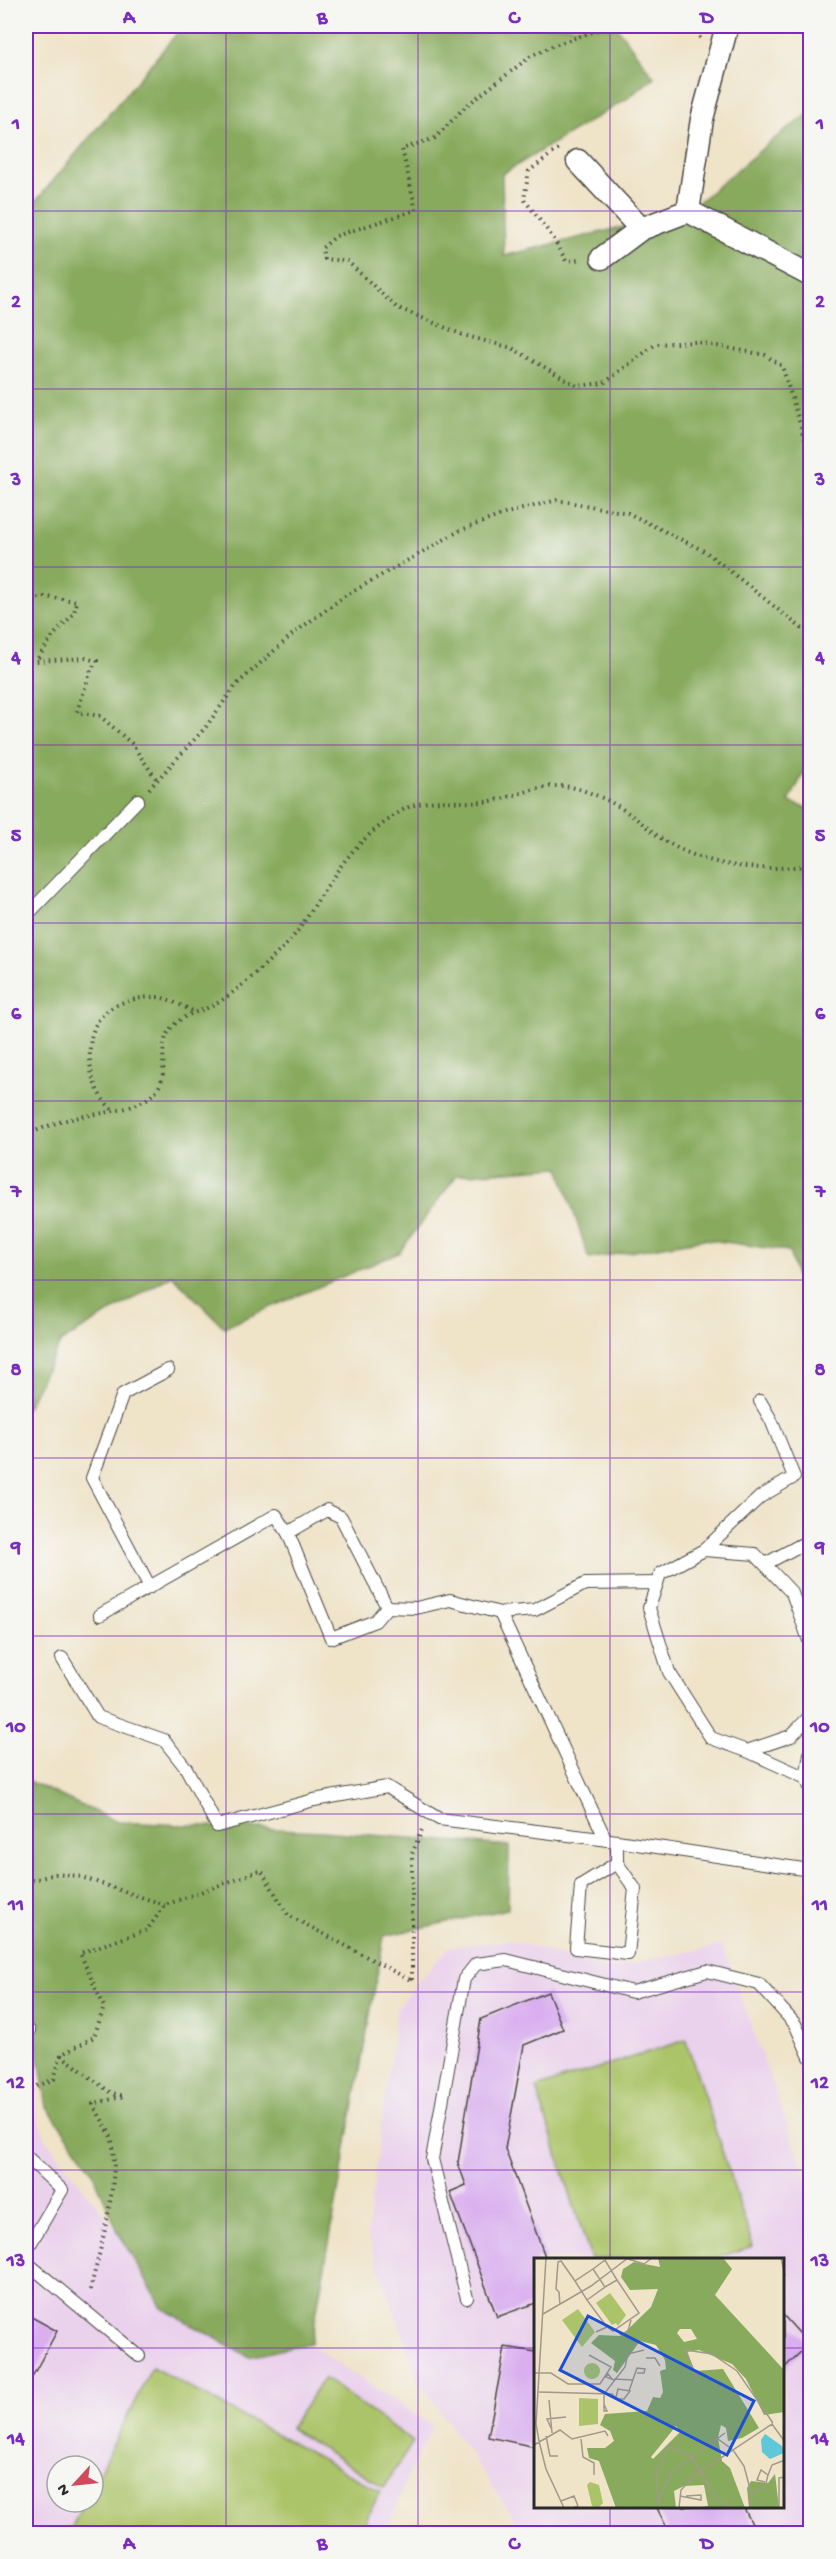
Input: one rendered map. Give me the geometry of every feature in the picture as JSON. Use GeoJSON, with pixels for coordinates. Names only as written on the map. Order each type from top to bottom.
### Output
{"type":"FeatureCollection","features":[{"type":"Feature","properties":{"kind":"street"},"geometry":{"type":"LineString","coordinates":[[688,211],[702,119],[727,26]]}},
{"type":"Feature","properties":{"kind":"street"},"geometry":{"type":"LineString","coordinates":[[578,161],[641,229]]}},
{"type":"Feature","properties":{"kind":"street"},"geometry":{"type":"LineString","coordinates":[[602,258],[641,229],[688,211],[810,275]]}},
{"type":"Feature","properties":{"kind":"lane"},"geometry":{"type":"LineString","coordinates":[[26,916],[138,800]]}},
{"type":"Feature","properties":{"kind":"lane"},"geometry":{"type":"LineString","coordinates":[[150,1587],[92,1478],[123,1394],[168,1370]]}},
{"type":"Feature","properties":{"kind":"lane"},"geometry":{"type":"LineString","coordinates":[[760,1401],[771,1420],[794,1477],[760,1497],[704,1550],[660,1574],[649,1608],[669,1672],[711,1738],[747,1751],[808,1782],[810,1754]]}},
{"type":"Feature","properties":{"kind":"lane"},"geometry":{"type":"LineString","coordinates":[[288,1533],[327,1510],[341,1517],[387,1607]]}},
{"type":"Feature","properties":{"kind":"lane"},"geometry":{"type":"LineString","coordinates":[[100,1615],[276,1515],[288,1533],[332,1638],[375,1621],[387,1607]]}},
{"type":"Feature","properties":{"kind":"lane"},"geometry":{"type":"LineString","coordinates":[[765,1564],[810,1540]]}},
{"type":"Feature","properties":{"kind":"lane"},"geometry":{"type":"LineString","coordinates":[[704,1550],[755,1554],[792,1593],[807,1620],[810,1643]]}},
{"type":"Feature","properties":{"kind":"lane"},"geometry":{"type":"LineString","coordinates":[[387,1607],[416,1608],[450,1600],[500,1613],[535,1610],[585,1584],[657,1583]]}},
{"type":"Feature","properties":{"kind":"lane"},"geometry":{"type":"LineString","coordinates":[[500,1613],[611,1840],[617,1863],[635,1889],[628,1954],[576,1948],[581,1885],[617,1863]]}},
{"type":"Feature","properties":{"kind":"lane"},"geometry":{"type":"LineString","coordinates":[[62,1658],[98,1717],[164,1740],[186,1768],[217,1826],[314,1800],[387,1787],[439,1819],[611,1840],[810,1870]]}},
{"type":"Feature","properties":{"kind":"lane"},"geometry":{"type":"LineString","coordinates":[[747,1751],[791,1736],[810,1716]]}},
{"type":"Feature","properties":{"kind":"lane"},"geometry":{"type":"LineString","coordinates":[[467,2298],[432,2159],[464,1979],[476,1964],[506,1960],[633,1992],[707,1971],[759,1984],[795,2024],[810,2058]]}},
{"type":"Feature","properties":{"kind":"lane"},"geometry":{"type":"LineString","coordinates":[[26,2029],[29,2031],[26,2036]]}},
{"type":"Feature","properties":{"kind":"lane"},"geometry":{"type":"LineString","coordinates":[[26,2156],[62,2190],[26,2251]]}},
{"type":"Feature","properties":{"kind":"lane"},"geometry":{"type":"LineString","coordinates":[[26,2262],[139,2356]]}},
{"type":"Feature","properties":{"kind":"path"},"geometry":{"type":"LineString","coordinates":[[609,26],[531,56],[466,106],[435,138],[402,149],[416,210],[336,236],[322,248],[324,259],[347,261],[396,307],[463,335],[512,348],[577,386],[604,383],[656,344],[696,342],[765,355],[782,366],[810,457]]}},
{"type":"Feature","properties":{"kind":"path"},"geometry":{"type":"LineString","coordinates":[[578,161],[562,146],[529,171],[524,199],[554,238],[566,261],[602,258]]}},
{"type":"Feature","properties":{"kind":"path"},"geometry":{"type":"LineString","coordinates":[[26,600],[45,597],[77,601],[74,613],[53,636],[36,661],[85,658],[97,661],[91,670],[77,712],[100,716],[130,743],[157,780],[205,728],[236,685],[294,633],[345,596],[461,530],[507,513],[557,501],[628,513],[706,552],[810,634]]}},
{"type":"Feature","properties":{"kind":"path"},"geometry":{"type":"LineString","coordinates":[[26,1135],[67,1119],[126,1109],[153,1094],[161,1085],[165,1037],[173,1026],[194,1011],[214,1005],[266,964],[287,944],[305,921],[349,855],[376,829],[400,811],[420,803],[487,801],[553,785],[573,788],[608,801],[628,812],[668,843],[701,858],[741,867],[775,869],[810,865]]}},
{"type":"Feature","properties":{"kind":"path"},"geometry":{"type":"LineString","coordinates":[[113,1110],[104,1102],[97,1089],[90,1064],[91,1035],[102,1014],[125,1001],[141,998],[162,998],[194,1011]]}},
{"type":"Feature","properties":{"kind":"path"},"geometry":{"type":"LineString","coordinates":[[26,2091],[54,2079],[61,2055],[94,2037],[104,2007],[80,1953],[147,1930],[165,1905],[261,1870],[288,1916],[412,1981],[412,1854],[429,1812]]}},
{"type":"Feature","properties":{"kind":"path"},"geometry":{"type":"LineString","coordinates":[[26,1882],[55,1874],[78,1876],[165,1905]]}},
{"type":"Feature","properties":{"kind":"path"},"geometry":{"type":"LineString","coordinates":[[61,2055],[111,2093],[124,2096],[93,2104],[111,2137],[114,2178],[101,2246],[84,2311]]}},
{"type":"Feature","properties":{"kind":"shaded area"},"geometry":{"type":"Polygon","coordinates":[[[510,1940],[607,1969],[722,1945],[810,2188],[810,2533],[524,2533],[418,2379],[367,2233],[397,2007],[449,1947],[510,1940]]]}},
{"type":"Feature","properties":{"kind":"shaded area"},"geometry":{"type":"Polygon","coordinates":[[[26,2023],[34,2028],[36,2038],[33,2104],[46,2139],[119,2234],[162,2308],[249,2357],[310,2345],[433,2426],[408,2475],[387,2533],[26,2533],[26,2023]]]}},
{"type":"Feature","properties":{"kind":"green space"},"geometry":{"type":"Polygon","coordinates":[[[183,26],[616,26],[654,77],[627,99],[502,174],[504,256],[688,211],[770,142],[810,113],[810,760],[789,802],[810,809],[810,1326],[789,1251],[704,1239],[589,1259],[559,1167],[457,1175],[399,1253],[224,1327],[172,1275],[61,1342],[26,1409],[26,213],[183,26]]]}},
{"type":"Feature","properties":{"kind":"green space"},"geometry":{"type":"Polygon","coordinates":[[[26,1780],[117,1822],[321,1831],[509,1846],[508,1909],[384,1936],[311,2343],[249,2357],[162,2308],[119,2234],[91,2168],[47,2107],[34,2028],[26,2023],[26,1780]]]}},
{"type":"Feature","properties":{"kind":"green space"},"geometry":{"type":"Polygon","coordinates":[[[686,2040],[753,2246],[716,2258],[591,2258],[536,2088],[686,2040]]]}},
{"type":"Feature","properties":{"kind":"green space"},"geometry":{"type":"Polygon","coordinates":[[[152,2367],[380,2491],[360,2533],[69,2533],[78,2514],[105,2514],[105,2461],[152,2367]]]}},
{"type":"Feature","properties":{"kind":"green space"},"geometry":{"type":"Polygon","coordinates":[[[324,2378],[413,2442],[384,2487],[290,2428],[324,2378]]]}},
{"type":"Feature","properties":{"kind":"building"},"geometry":{"type":"Polygon","coordinates":[[[548,1992],[563,2029],[524,2045],[505,2149],[546,2258],[534,2258],[534,2304],[497,2317],[450,2192],[466,2185],[458,2163],[481,2019],[548,1992]]]}},
{"type":"Feature","properties":{"kind":"building"},"geometry":{"type":"Polygon","coordinates":[[[26,2314],[57,2331],[26,2388],[26,2314]]]}},
{"type":"Feature","properties":{"kind":"building"},"geometry":{"type":"Polygon","coordinates":[[[785,2317],[809,2344],[785,2367],[785,2317]]]}},
{"type":"Feature","properties":{"kind":"building"},"geometry":{"type":"Polygon","coordinates":[[[505,2347],[534,2352],[534,2447],[488,2437],[505,2347]]]}},
{"type":"Feature","properties":{"kind":"building"},"geometry":{"type":"Polygon","coordinates":[[[657,2508],[744,2508],[757,2534],[670,2534],[657,2508]]]}}]}
